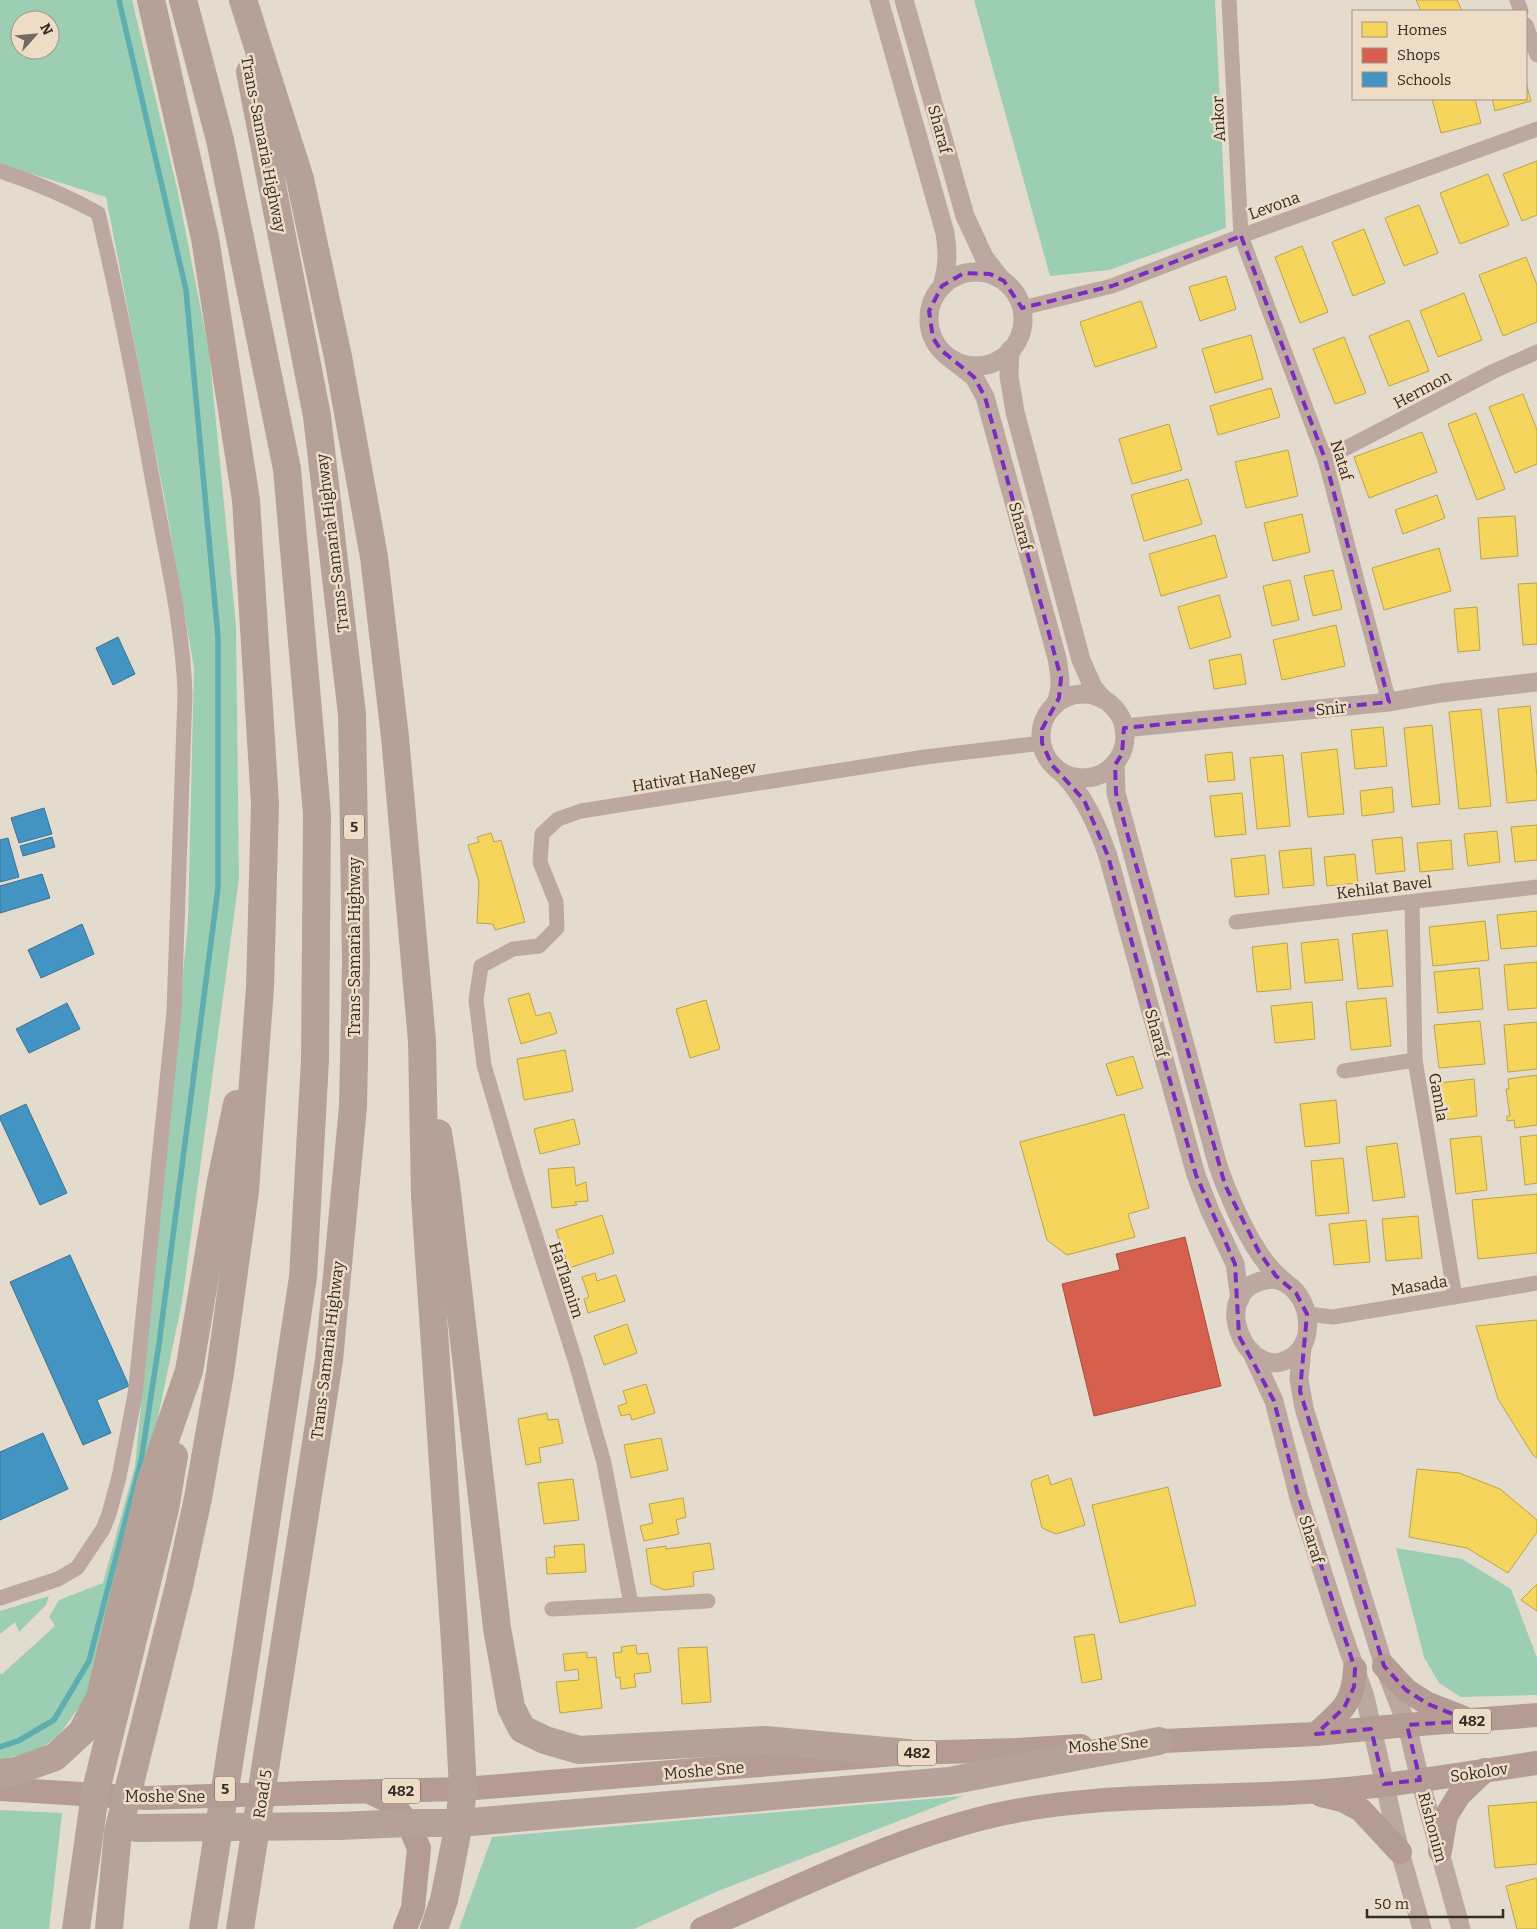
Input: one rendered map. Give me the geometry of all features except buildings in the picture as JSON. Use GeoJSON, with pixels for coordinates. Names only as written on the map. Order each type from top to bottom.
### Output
{"type":"FeatureCollection","features":[{"type":"Feature","properties":{"kind":"highway"},"geometry":{"type":"LineString","coordinates":[[109,1929],[189,1537],[220,1373],[244,1191],[260,987],[265,804],[246,500],[205,238],[151,0]]}},
{"type":"Feature","properties":{"kind":"highway","name":"5"},"geometry":{"type":"LineString","coordinates":[[183,0],[220,140],[286,468],[317,814],[315,1060],[303,1277],[203,1929]]}},
{"type":"Feature","properties":{"kind":"highway","name":"Road 5"},"geometry":{"type":"LineString","coordinates":[[235,0],[274,186],[317,416],[352,714],[356,963],[353,1107],[329,1360],[240,1929]]}},
{"type":"Feature","properties":{"kind":"highway"},"geometry":{"type":"LineString","coordinates":[[243,0],[300,179],[338,357],[374,557],[395,737],[422,1041],[425,1197],[463,1789],[459,1823],[444,1900],[434,1929]]}},
{"type":"Feature","properties":{"kind":"highway"},"geometry":{"type":"LineString","coordinates":[[76,1929],[95,1794],[165,1509],[221,1181],[260,987]]}},
{"type":"Feature","properties":{"kind":"highway"},"geometry":{"type":"LineString","coordinates":[[422,1041],[446,1184],[497,1628],[511,1707],[522,1729],[545,1740],[579,1750],[765,1740],[908,1753]]}},
{"type":"Feature","properties":{"kind":"highway"},"geometry":{"type":"LineString","coordinates":[[0,1772],[16,1771],[55,1757],[82,1732],[92,1714],[100,1697],[151,1482],[189,1371]]}},
{"type":"Feature","properties":{"kind":"highway"},"geometry":{"type":"LineString","coordinates":[[86,1862],[94,1847],[104,1839],[128,1830],[459,1823],[949,1781],[1159,1741]]}},
{"type":"Feature","properties":{"kind":"main road"},"geometry":{"type":"LineString","coordinates":[[1384,1666],[1406,1690],[1428,1704],[1470,1721]]}},
{"type":"Feature","properties":{"kind":"main road"},"geometry":{"type":"LineString","coordinates":[[1316,1734],[1344,1708],[1354,1687],[1355,1669]]}},
{"type":"Feature","properties":{"kind":"main road","name":"482"},"geometry":{"type":"LineString","coordinates":[[1407,1725],[1537,1715]]}},
{"type":"Feature","properties":{"kind":"main road","name":"Moshe Sne"},"geometry":{"type":"LineString","coordinates":[[0,1789],[137,1797],[463,1789],[908,1753],[1016,1750],[1316,1734],[1407,1725]]}},
{"type":"Feature","properties":{"kind":"main road","name":"Sokolov"},"geometry":{"type":"LineString","coordinates":[[1420,1780],[1537,1763]]}},
{"type":"Feature","properties":{"kind":"main road"},"geometry":{"type":"LineString","coordinates":[[1440,1851],[1446,1816],[1459,1795],[1485,1770]]}},
{"type":"Feature","properties":{"kind":"main road"},"geometry":{"type":"LineString","coordinates":[[702,1929],[829,1872],[916,1838],[989,1817],[1079,1802],[1307,1792],[1420,1780]]}},
{"type":"Feature","properties":{"kind":"main road"},"geometry":{"type":"LineString","coordinates":[[369,1792],[392,1803],[408,1823],[419,1848],[413,1908],[405,1929]]}},
{"type":"Feature","properties":{"kind":"main road"},"geometry":{"type":"LineString","coordinates":[[1307,1792],[1342,1800],[1362,1810],[1400,1852]]}},
{"type":"Feature","properties":{"kind":"street","name":"Sharaf"},"geometry":{"type":"LineString","coordinates":[[879,0],[945,233],[948,249],[948,268],[942,286]]}},
{"type":"Feature","properties":{"kind":"street","name":"Sharaf"},"geometry":{"type":"LineString","coordinates":[[904,0],[965,216],[984,257],[1001,279]]}},
{"type":"Feature","properties":{"kind":"street","name":"Ankor"},"geometry":{"type":"LineString","coordinates":[[1229,0],[1241,236]]}},
{"type":"Feature","properties":{"kind":"street"},"geometry":{"type":"LineString","coordinates":[[1527,28],[1537,55]]}},
{"type":"Feature","properties":{"kind":"street","name":"Levona"},"geometry":{"type":"LineString","coordinates":[[1022,308],[1112,286],[1241,236],[1537,129]]}},
{"type":"Feature","properties":{"kind":"street"},"geometry":{"type":"LineString","coordinates":[[0,171],[70,198],[98,213],[112,270],[170,572],[184,666],[185,694],[174,1012],[135,1395],[119,1476],[110,1514],[92,1548],[77,1568],[58,1579],[0,1598]]}},
{"type":"Feature","properties":{"kind":"street","name":"Nataf"},"geometry":{"type":"LineString","coordinates":[[1241,236],[1325,459],[1389,702]]}},
{"type":"Feature","properties":{"kind":"street"},"geometry":{"type":"LineString","coordinates":[[970,272],[990,274],[1001,279],[1016,293],[1022,308],[1023,322],[1020,336],[1003,358],[991,364],[978,366],[964,364],[951,359],[941,350],[933,338],[929,325],[929,311],[934,297],[942,286],[952,278],[970,272]]}},
{"type":"Feature","properties":{"kind":"street","name":"Sharaf"},"geometry":{"type":"LineString","coordinates":[[1010,350],[1009,376],[1015,412],[1081,660],[1092,687],[1103,699]]}},
{"type":"Feature","properties":{"kind":"street","name":"Hermon"},"geometry":{"type":"LineString","coordinates":[[1325,459],[1494,371],[1537,352]]}},
{"type":"Feature","properties":{"kind":"street","name":"Sharaf"},"geometry":{"type":"LineString","coordinates":[[951,359],[974,377],[981,386],[985,397],[1061,678],[1059,698],[1054,706]]}},
{"type":"Feature","properties":{"kind":"street","name":"Snir"},"geometry":{"type":"LineString","coordinates":[[1124,728],[1389,702],[1537,682]]}},
{"type":"Feature","properties":{"kind":"street"},"geometry":{"type":"LineString","coordinates":[[1091,695],[1103,699],[1113,706],[1120,716],[1124,728],[1125,741],[1122,754],[1114,765],[1103,774],[1088,778],[1073,777],[1062,772],[1049,760],[1042,743],[1042,729],[1046,716],[1054,706],[1066,698],[1091,695]]}},
{"type":"Feature","properties":{"kind":"street","name":"Hativat HaNegev"},"geometry":{"type":"LineString","coordinates":[[481,966],[513,948],[539,946],[557,928],[556,902],[540,862],[542,834],[558,819],[581,811],[925,757],[1042,743]]}},
{"type":"Feature","properties":{"kind":"street","name":"Sharaf"},"geometry":{"type":"LineString","coordinates":[[1114,765],[1116,794],[1218,1166],[1246,1231],[1269,1267],[1285,1282]]}},
{"type":"Feature","properties":{"kind":"street","name":"Sharaf"},"geometry":{"type":"LineString","coordinates":[[1062,772],[1075,786],[1084,800],[1108,856],[1196,1175],[1210,1211],[1235,1264],[1240,1299]]}},
{"type":"Feature","properties":{"kind":"street","name":"Kehilat Bavel"},"geometry":{"type":"LineString","coordinates":[[1236,922],[1537,887]]}},
{"type":"Feature","properties":{"kind":"street","name":"Gamla"},"geometry":{"type":"LineString","coordinates":[[1412,902],[1415,1060],[1455,1297]]}},
{"type":"Feature","properties":{"kind":"street","name":"HaTlamim"},"geometry":{"type":"LineString","coordinates":[[481,966],[476,1000],[484,1065],[516,1176],[576,1363],[604,1463],[631,1604]]}},
{"type":"Feature","properties":{"kind":"street"},"geometry":{"type":"LineString","coordinates":[[1344,1071],[1415,1060]]}},
{"type":"Feature","properties":{"kind":"street"},"geometry":{"type":"LineString","coordinates":[[1274,1279],[1285,1282],[1296,1293],[1307,1314],[1307,1335],[1302,1348],[1294,1356],[1283,1361],[1271,1361],[1250,1352],[1239,1336],[1236,1314],[1240,1299],[1248,1287],[1274,1279]]}},
{"type":"Feature","properties":{"kind":"street","name":"Masada"},"geometry":{"type":"LineString","coordinates":[[1307,1314],[1333,1317],[1537,1283]]}},
{"type":"Feature","properties":{"kind":"street","name":"Sharaf"},"geometry":{"type":"LineString","coordinates":[[1302,1348],[1299,1379],[1304,1408],[1384,1666],[1407,1725]]}},
{"type":"Feature","properties":{"kind":"street","name":"Sharaf"},"geometry":{"type":"LineString","coordinates":[[1250,1352],[1274,1401],[1300,1498],[1336,1614],[1365,1698],[1372,1729]]}},
{"type":"Feature","properties":{"kind":"street"},"geometry":{"type":"LineString","coordinates":[[552,1609],[708,1601]]}},
{"type":"Feature","properties":{"kind":"street","name":"Rishonim"},"geometry":{"type":"LineString","coordinates":[[1407,1725],[1420,1780],[1461,1929]]}},
{"type":"Feature","properties":{"kind":"street"},"geometry":{"type":"LineString","coordinates":[[1372,1729],[1400,1852],[1422,1929]]}},
{"type":"Feature","properties":{"kind":"highlighted area"},"geometry":{"type":"Polygon","coordinates":[[[1241,236],[1325,459],[1389,702],[1124,728],[1122,754],[1115,765],[1116,793],[1225,1185],[1259,1252],[1276,1276],[1296,1293],[1307,1314],[1300,1391],[1384,1666],[1406,1690],[1428,1704],[1470,1721],[1407,1725],[1420,1780],[1384,1784],[1371,1729],[1316,1734],[1344,1708],[1354,1687],[1355,1669],[1299,1498],[1274,1401],[1239,1336],[1235,1264],[1196,1175],[1108,856],[1084,800],[1052,765],[1042,743],[1042,729],[1059,698],[1061,678],[985,397],[974,377],[941,350],[933,338],[929,311],[942,286],[964,273],[990,274],[1004,281],[1022,308],[1112,286],[1241,236]]]}},
{"type":"Feature","properties":{"kind":"green space"},"geometry":{"type":"Polygon","coordinates":[[[0,0],[132,0],[177,188],[209,351],[236,626],[239,878],[182,1302],[150,1455],[94,1667],[85,1699],[59,1735],[38,1750],[0,1760],[0,1673],[2,1674],[55,1626],[49,1617],[59,1600],[103,1583],[135,1466],[188,922],[194,668],[165,501],[106,197],[0,164],[0,0]]]}},
{"type":"Feature","properties":{"kind":"green space"},"geometry":{"type":"Polygon","coordinates":[[[974,0],[1215,0],[1226,228],[1109,270],[1050,276],[974,0]]]}},
{"type":"Feature","properties":{"kind":"green space"},"geometry":{"type":"Polygon","coordinates":[[[1396,1548],[1462,1559],[1511,1589],[1537,1658],[1537,1695],[1461,1697],[1439,1683],[1424,1657],[1396,1548]]]}},
{"type":"Feature","properties":{"kind":"green space"},"geometry":{"type":"Polygon","coordinates":[[[49,1596],[46,1605],[19,1632],[15,1622],[0,1634],[0,1611],[49,1596]]]}},
{"type":"Feature","properties":{"kind":"green space"},"geometry":{"type":"Polygon","coordinates":[[[963,1796],[718,1891],[634,1929],[459,1929],[492,1837],[963,1796]]]}},
{"type":"Feature","properties":{"kind":"green space"},"geometry":{"type":"Polygon","coordinates":[[[0,1810],[62,1813],[49,1929],[0,1929],[0,1810]]]}},
{"type":"Feature","properties":{"kind":"waterway"},"geometry":{"type":"LineString","coordinates":[[0,1747],[18,1741],[54,1720],[89,1661],[141,1461],[159,1344],[218,888],[218,637],[186,290],[119,0]]}}]}
